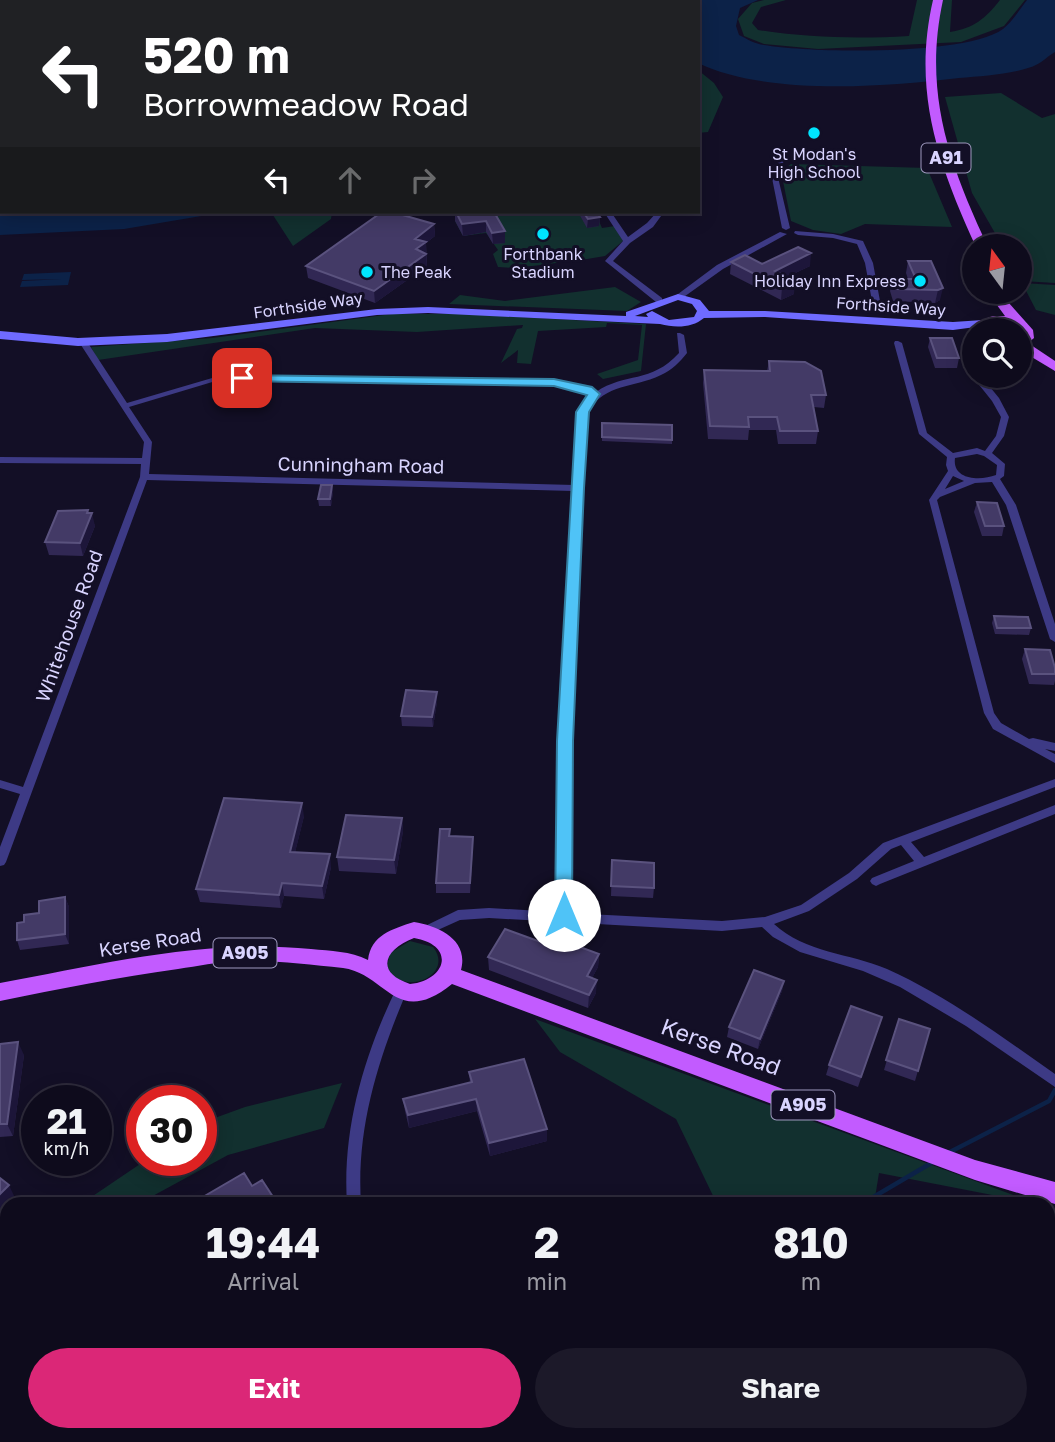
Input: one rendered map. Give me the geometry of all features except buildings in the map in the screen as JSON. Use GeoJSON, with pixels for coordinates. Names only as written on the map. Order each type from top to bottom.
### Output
{"type":"FeatureCollection","features":[{"type":"Feature","properties":{"kind":"main road","name":"A91"},"geometry":{"type":"LineString","coordinates":[[938,0],[929,36],[934,121],[949,169],[976,234]]}},
{"type":"Feature","properties":{"kind":"main road"},"geometry":{"type":"LineString","coordinates":[[1032,348],[1055,365]]}},
{"type":"Feature","properties":{"kind":"main road"},"geometry":{"type":"LineString","coordinates":[[351,961],[402,932],[425,931],[436,934],[450,947],[452,965],[448,974],[433,988],[401,991]]}},
{"type":"Feature","properties":{"kind":"main road"},"geometry":{"type":"LineString","coordinates":[[381,976],[377,960],[384,944]]}},
{"type":"Feature","properties":{"kind":"main road","name":"Kerse Road"},"geometry":{"type":"LineString","coordinates":[[0,992],[139,965],[234,953],[273,953],[351,961],[381,976]]}},
{"type":"Feature","properties":{"kind":"main road","name":"Kerse Road"},"geometry":{"type":"LineString","coordinates":[[448,974],[975,1170],[1055,1193]]}},
{"type":"Feature","properties":{"kind":"main road","name":"A905"},"geometry":{"type":"LineString","coordinates":[[381,976],[401,991]]}},
{"type":"Feature","properties":{"kind":"street"},"geometry":{"type":"LineString","coordinates":[[782,161],[773,168],[785,232],[792,236],[798,233],[833,236],[860,243],[869,263],[876,301]]}},
{"type":"Feature","properties":{"kind":"street"},"geometry":{"type":"LineString","coordinates":[[609,214],[627,242]]}},
{"type":"Feature","properties":{"kind":"street"},"geometry":{"type":"LineString","coordinates":[[658,214],[650,225],[627,242],[609,261],[654,304],[660,321]]}},
{"type":"Feature","properties":{"kind":"street"},"geometry":{"type":"LineString","coordinates":[[701,311],[678,297],[720,267],[785,232]]}},
{"type":"Feature","properties":{"kind":"street","name":"Forthside Way"},"geometry":{"type":"LineString","coordinates":[[621,316],[678,297]]}},
{"type":"Feature","properties":{"kind":"street","name":"Forthside Way"},"geometry":{"type":"LineString","coordinates":[[0,334],[83,342],[167,338],[377,312],[446,310],[621,316],[660,321],[676,329],[688,323],[701,311],[962,326]]}},
{"type":"Feature","properties":{"kind":"street"},"geometry":{"type":"LineString","coordinates":[[564,915],[565,741],[582,412],[593,394],[668,369],[683,354],[676,329]]}},
{"type":"Feature","properties":{"kind":"street","name":"Whitehouse Road"},"geometry":{"type":"LineString","coordinates":[[0,862],[144,477],[147,461],[148,443],[83,342]]}},
{"type":"Feature","properties":{"kind":"street"},"geometry":{"type":"LineString","coordinates":[[898,343],[923,434],[951,456]]}},
{"type":"Feature","properties":{"kind":"street"},"geometry":{"type":"LineString","coordinates":[[124,407],[219,379],[554,382],[588,389],[593,394]]}},
{"type":"Feature","properties":{"kind":"street"},"geometry":{"type":"LineString","coordinates":[[986,388],[1005,417],[1000,436],[987,454]]}},
{"type":"Feature","properties":{"kind":"street"},"geometry":{"type":"LineString","coordinates":[[1000,436],[951,456],[948,462],[952,471],[978,482],[1012,505]]}},
{"type":"Feature","properties":{"kind":"street"},"geometry":{"type":"LineString","coordinates":[[936,495],[995,479],[1003,471],[1001,464],[987,454],[968,451]]}},
{"type":"Feature","properties":{"kind":"street"},"geometry":{"type":"LineString","coordinates":[[0,460],[147,461]]}},
{"type":"Feature","properties":{"kind":"street"},"geometry":{"type":"LineString","coordinates":[[952,471],[933,500],[989,713],[997,726],[1055,759]]}},
{"type":"Feature","properties":{"kind":"street","name":"Cunningham Road"},"geometry":{"type":"LineString","coordinates":[[144,477],[577,488]]}},
{"type":"Feature","properties":{"kind":"street"},"geometry":{"type":"LineString","coordinates":[[995,479],[1012,505],[1055,639]]}},
{"type":"Feature","properties":{"kind":"street"},"geometry":{"type":"LineString","coordinates":[[1024,739],[1055,747]]}},
{"type":"Feature","properties":{"kind":"street"},"geometry":{"type":"LineString","coordinates":[[425,931],[458,915],[489,913],[564,915],[722,926],[765,922],[805,908],[853,876],[877,853],[903,840],[1055,783]]}},
{"type":"Feature","properties":{"kind":"street"},"geometry":{"type":"LineString","coordinates":[[0,785],[26,792]]}},
{"type":"Feature","properties":{"kind":"street"},"geometry":{"type":"LineString","coordinates":[[876,881],[1055,808]]}},
{"type":"Feature","properties":{"kind":"street"},"geometry":{"type":"LineString","coordinates":[[903,840],[922,863]]}},
{"type":"Feature","properties":{"kind":"street"},"geometry":{"type":"LineString","coordinates":[[765,922],[788,944],[881,972],[964,1017],[1055,1081]]}},
{"type":"Feature","properties":{"kind":"street"},"geometry":{"type":"LineString","coordinates":[[354,1197],[357,1128],[389,1016],[401,991]]}},
{"type":"Feature","properties":{"kind":"green space"},"geometry":{"type":"Polygon","coordinates":[[[786,0],[761,7],[752,23],[758,30],[852,38],[909,36],[917,0],[952,0],[950,32],[978,22],[1000,0],[1025,0],[1004,26],[961,42],[818,49],[764,44],[744,36],[738,19],[752,3],[786,0]]]}},
{"type":"Feature","properties":{"kind":"green space"},"geometry":{"type":"Polygon","coordinates":[[[700,72],[714,83],[723,97],[708,132],[700,133],[700,72]]]}},
{"type":"Feature","properties":{"kind":"green space"},"geometry":{"type":"Polygon","coordinates":[[[1001,93],[1042,118],[1055,114],[1055,283],[1032,282],[1032,234],[996,234],[972,193],[945,97],[1001,93]]]}},
{"type":"Feature","properties":{"kind":"green space"},"geometry":{"type":"Polygon","coordinates":[[[791,164],[927,168],[952,227],[865,224],[841,234],[813,230],[791,221],[781,171],[791,164]]]}},
{"type":"Feature","properties":{"kind":"green space"},"geometry":{"type":"Polygon","coordinates":[[[272,214],[332,214],[331,219],[293,246],[272,214]]]}},
{"type":"Feature","properties":{"kind":"green space","name":"Forthbank Stadium"},"geometry":{"type":"Polygon","coordinates":[[[475,214],[596,214],[602,228],[615,226],[623,241],[605,256],[569,262],[562,253],[554,254],[559,261],[556,263],[517,268],[498,267],[493,254],[498,250],[486,233],[463,236],[455,221],[477,218],[475,214]]]}},
{"type":"Feature","properties":{"kind":"green space"},"geometry":{"type":"Polygon","coordinates":[[[1032,284],[1055,285],[1055,315],[1036,310],[1032,302],[1032,284]]]}},
{"type":"Feature","properties":{"kind":"green space"},"geometry":{"type":"Polygon","coordinates":[[[615,287],[641,302],[627,311],[449,304],[460,295],[505,301],[615,287]]]}},
{"type":"Feature","properties":{"kind":"green space"},"geometry":{"type":"Polygon","coordinates":[[[392,314],[462,314],[646,324],[641,371],[603,379],[597,374],[638,360],[642,325],[607,323],[606,327],[538,331],[531,364],[517,363],[518,350],[501,363],[517,329],[523,325],[417,332],[315,328],[98,360],[91,347],[212,338],[392,314]]]}},
{"type":"Feature","properties":{"kind":"green space"},"geometry":{"type":"Polygon","coordinates":[[[410,941],[433,947],[438,957],[437,967],[424,980],[403,981],[394,976],[387,966],[390,953],[410,941]]]}},
{"type":"Feature","properties":{"kind":"green space"},"geometry":{"type":"Polygon","coordinates":[[[535,1019],[1019,1197],[1002,1197],[879,1173],[875,1197],[714,1197],[676,1119],[560,1052],[535,1019]]]}},
{"type":"Feature","properties":{"kind":"green space"},"geometry":{"type":"Polygon","coordinates":[[[342,1083],[324,1128],[228,1155],[217,1161],[217,1117],[245,1107],[342,1083]]]}},
{"type":"Feature","properties":{"kind":"green space"},"geometry":{"type":"Polygon","coordinates":[[[126,1174],[126,1176],[189,1176],[151,1197],[91,1197],[126,1174]]]}},
{"type":"Feature","properties":{"kind":"water"},"geometry":{"type":"Polygon","coordinates":[[[700,0],[758,0],[740,8],[736,26],[739,35],[757,44],[850,51],[923,48],[984,38],[1003,29],[1027,0],[1055,0],[1055,52],[1036,65],[1020,70],[994,75],[862,86],[791,85],[757,81],[700,64],[700,0]]]}},
{"type":"Feature","properties":{"kind":"water"},"geometry":{"type":"Polygon","coordinates":[[[0,214],[213,214],[124,229],[0,235],[0,214]]]}},
{"type":"Feature","properties":{"kind":"water"},"geometry":{"type":"Polygon","coordinates":[[[71,272],[68,285],[20,287],[22,281],[63,279],[22,280],[24,274],[71,272]]]}},
{"type":"Feature","properties":{"kind":"waterway"},"geometry":{"type":"LineString","coordinates":[[948,1153],[1049,1101],[1055,1090]]}},
{"type":"Feature","properties":{"kind":"waterway"},"geometry":{"type":"LineString","coordinates":[[873,1197],[933,1162]]}},
{"type":"Feature","properties":{"kind":"place","name":"St Modan's High School"},"geometry":{"type":"Point","coordinates":[814,133]}},
{"type":"Feature","properties":{"kind":"place","name":"Forthbank Stadium"},"geometry":{"type":"Point","coordinates":[543,234]}},
{"type":"Feature","properties":{"kind":"place","name":"The Peak"},"geometry":{"type":"Point","coordinates":[367,272]}},
{"type":"Feature","properties":{"kind":"place","name":"Holiday Inn Express"},"geometry":{"type":"Point","coordinates":[920,281]}},
{"type":"Feature","properties":{"kind":"route"},"geometry":{"type":"LineString","coordinates":[[242,378],[554,382],[588,389],[593,394],[582,412],[577,488],[565,741],[564,915]]}}]}
